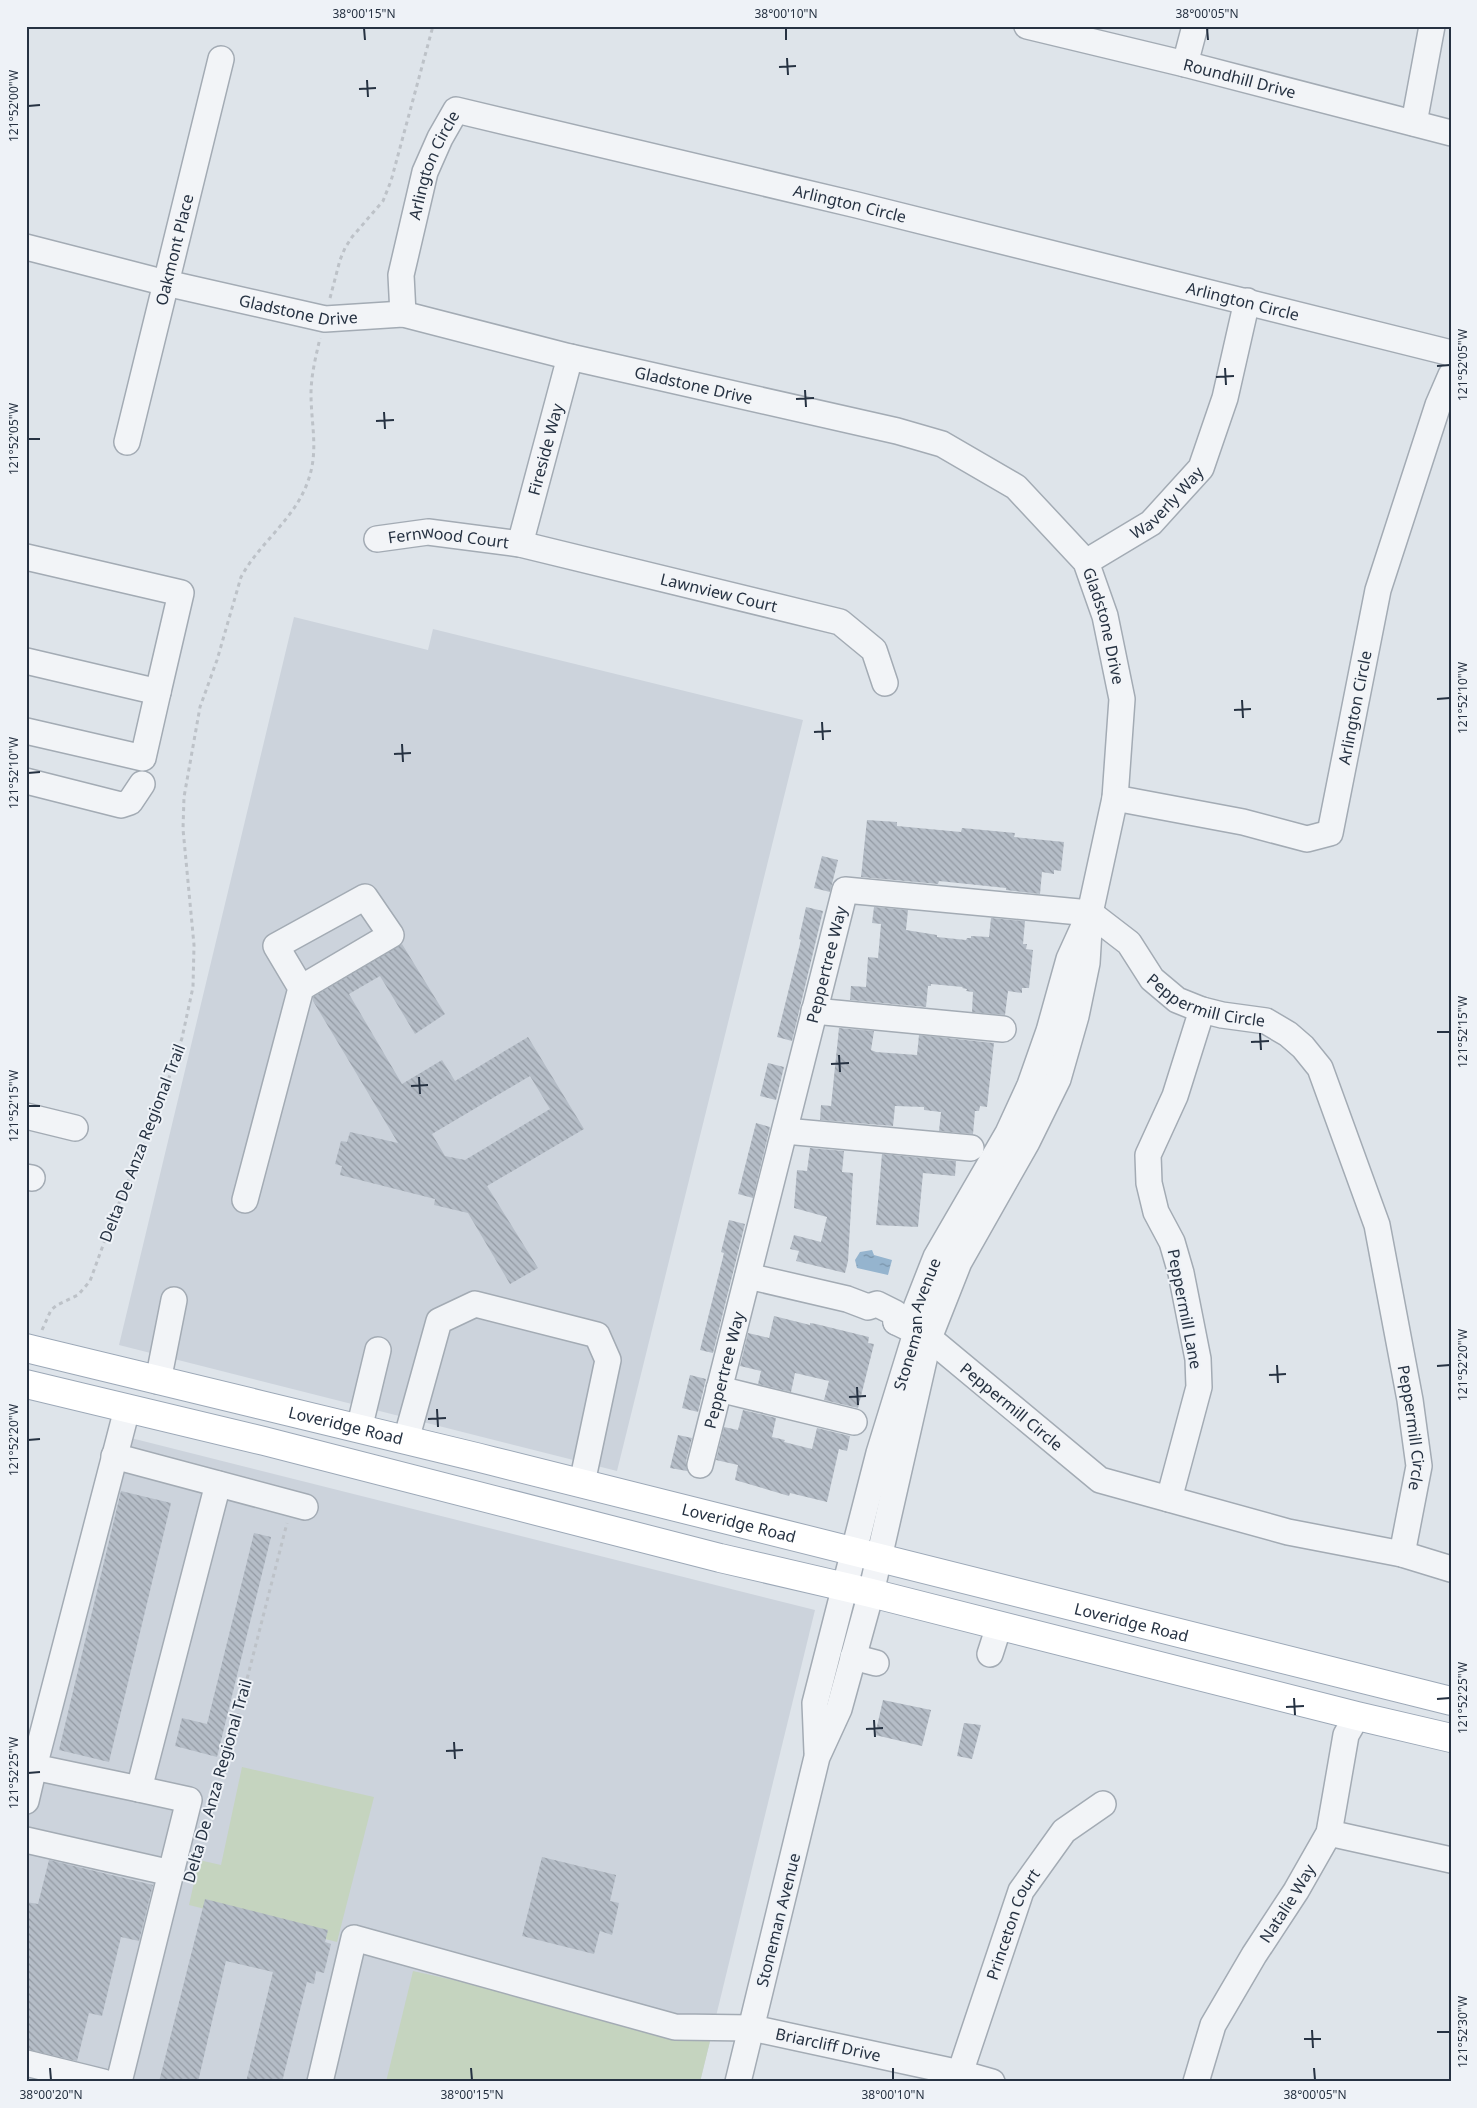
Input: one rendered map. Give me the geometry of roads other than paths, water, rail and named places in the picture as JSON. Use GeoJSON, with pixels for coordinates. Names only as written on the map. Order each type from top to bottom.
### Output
{"type":"FeatureCollection","features":[{"type":"Feature","properties":{"kind":"main road","name":"Loveridge Road"},"geometry":{"type":"LineString","coordinates":[[34,1340],[158,1381],[582,1483],[1205,1642],[1451,1702]]}},
{"type":"Feature","properties":{"kind":"main road","name":"Loveridge Road"},"geometry":{"type":"LineString","coordinates":[[26,1384],[1451,1738]]}},
{"type":"Feature","properties":{"kind":"street","name":"Roundhill Drive"},"geometry":{"type":"LineString","coordinates":[[1027,26],[1185,64],[1451,133]]}},
{"type":"Feature","properties":{"kind":"street"},"geometry":{"type":"LineString","coordinates":[[1185,64],[1195,26]]}},
{"type":"Feature","properties":{"kind":"street"},"geometry":{"type":"LineString","coordinates":[[1414,123],[1432,26]]}},
{"type":"Feature","properties":{"kind":"street","name":"Oakmont Place"},"geometry":{"type":"LineString","coordinates":[[127,442],[221,58]]}},
{"type":"Feature","properties":{"kind":"street","name":"Arlington Circle"},"geometry":{"type":"LineString","coordinates":[[404,314],[401,274],[425,172],[440,138],[456,110],[857,205],[1451,353]]}},
{"type":"Feature","properties":{"kind":"street","name":"Gladstone Drive"},"geometry":{"type":"LineString","coordinates":[[26,247],[166,283],[325,319],[404,314],[570,357],[897,431],[942,444],[1016,487],[1086,562],[1105,616],[1122,699],[1115,798]]}},
{"type":"Feature","properties":{"kind":"street","name":"Waverly Way"},"geometry":{"type":"LineString","coordinates":[[1086,562],[1151,524],[1201,468],[1225,398],[1247,302]]}},
{"type":"Feature","properties":{"kind":"street","name":"Fireside Way"},"geometry":{"type":"LineString","coordinates":[[520,544],[570,357]]}},
{"type":"Feature","properties":{"kind":"street","name":"Arlington Circle"},"geometry":{"type":"LineString","coordinates":[[1115,798],[1243,822],[1307,839],[1330,833],[1378,590],[1438,405],[1451,375]]}},
{"type":"Feature","properties":{"kind":"street","name":"Fernwood Court"},"geometry":{"type":"LineString","coordinates":[[377,539],[428,532],[520,544]]}},
{"type":"Feature","properties":{"kind":"street","name":"Lawnview Court"},"geometry":{"type":"LineString","coordinates":[[520,544],[840,622],[874,650],[885,683]]}},
{"type":"Feature","properties":{"kind":"street"},"geometry":{"type":"LineString","coordinates":[[26,557],[181,593],[143,758],[26,731]]}},
{"type":"Feature","properties":{"kind":"street"},"geometry":{"type":"LineString","coordinates":[[26,661],[158,692]]}},
{"type":"Feature","properties":{"kind":"street"},"geometry":{"type":"LineString","coordinates":[[26,781],[121,804],[130,802],[142,784]]}},
{"type":"Feature","properties":{"kind":"street","name":"Stoneman Avenue"},"geometry":{"type":"LineString","coordinates":[[738,2082],[817,1757],[839,1709],[865,1660],[871,1593],[866,1554],[879,1453],[914,1331],[916,1308],[936,1257],[1008,1132],[1030,1085],[1049,1031],[1068,959],[1090,913],[1115,798]]}},
{"type":"Feature","properties":{"kind":"street","name":"Peppertree Way"},"geometry":{"type":"LineString","coordinates":[[700,1465],[845,890],[1090,913]]}},
{"type":"Feature","properties":{"kind":"street","name":"Peppermill Circle"},"geometry":{"type":"LineString","coordinates":[[914,1331],[1100,1480],[1288,1532],[1402,1554],[1419,1466],[1410,1400],[1377,1225],[1320,1068],[1303,1047],[1288,1034],[1266,1021],[1248,1017],[1222,1015],[1202,1010],[1178,1000],[1152,979],[1129,943],[1090,913]]}},
{"type":"Feature","properties":{"kind":"street"},"geometry":{"type":"LineString","coordinates":[[245,1200],[269,1103],[301,988]]}},
{"type":"Feature","properties":{"kind":"street","name":"Peppermill Lane"},"geometry":{"type":"LineString","coordinates":[[1169,1499],[1199,1387],[1198,1360],[1181,1274],[1172,1242],[1156,1212],[1148,1183],[1148,1155],[1175,1096],[1202,1010]]}},
{"type":"Feature","properties":{"kind":"street"},"geometry":{"type":"LineString","coordinates":[[814,1011],[1003,1029]]}},
{"type":"Feature","properties":{"kind":"street"},"geometry":{"type":"LineString","coordinates":[[26,1116],[75,1128]]}},
{"type":"Feature","properties":{"kind":"street"},"geometry":{"type":"LineString","coordinates":[[785,1132],[971,1148]]}},
{"type":"Feature","properties":{"kind":"street"},"geometry":{"type":"LineString","coordinates":[[748,1276],[847,1299],[868,1307],[877,1304],[895,1313],[914,1331]]}},
{"type":"Feature","properties":{"kind":"street"},"geometry":{"type":"LineString","coordinates":[[158,1381],[174,1300]]}},
{"type":"Feature","properties":{"kind":"street"},"geometry":{"type":"LineString","coordinates":[[406,1440],[439,1321],[475,1304],[597,1335],[608,1360],[582,1483]]}},
{"type":"Feature","properties":{"kind":"street"},"geometry":{"type":"LineString","coordinates":[[359,1429],[378,1350]]}},
{"type":"Feature","properties":{"kind":"street"},"geometry":{"type":"LineString","coordinates":[[720,1389],[854,1422]]}},
{"type":"Feature","properties":{"kind":"street"},"geometry":{"type":"LineString","coordinates":[[26,1801],[127,1409]]}},
{"type":"Feature","properties":{"kind":"street"},"geometry":{"type":"LineString","coordinates":[[114,1456],[299,1506]]}},
{"type":"Feature","properties":{"kind":"street"},"geometry":{"type":"LineString","coordinates":[[139,1790],[218,1484]]}},
{"type":"Feature","properties":{"kind":"street","name":"Stoneman Avenue"},"geometry":{"type":"LineString","coordinates":[[817,1757],[815,1703],[844,1588],[866,1554]]}},
{"type":"Feature","properties":{"kind":"street"},"geometry":{"type":"LineString","coordinates":[[1402,1554],[1451,1569]]}},
{"type":"Feature","properties":{"kind":"street"},"geometry":{"type":"LineString","coordinates":[[990,1654],[1000,1626]]}},
{"type":"Feature","properties":{"kind":"street","name":"Natalie Way"},"geometry":{"type":"LineString","coordinates":[[1196,2082],[1213,2025],[1254,1955],[1296,1891],[1329,1833],[1346,1735],[1357,1716]]}},
{"type":"Feature","properties":{"kind":"street"},"geometry":{"type":"LineString","coordinates":[[34,1767],[189,1800],[119,2082]]}},
{"type":"Feature","properties":{"kind":"street","name":"Princeton Court"},"geometry":{"type":"LineString","coordinates":[[960,2073],[1022,1891],[1064,1831],[1103,1804]]}},
{"type":"Feature","properties":{"kind":"street"},"geometry":{"type":"LineString","coordinates":[[1329,1833],[1451,1860]]}},
{"type":"Feature","properties":{"kind":"street"},"geometry":{"type":"LineString","coordinates":[[26,1840],[171,1873]]}},
{"type":"Feature","properties":{"kind":"street","name":"Briarcliff Drive"},"geometry":{"type":"LineString","coordinates":[[320,2082],[354,1938],[675,2027],[752,2028],[960,2073],[992,2082]]}},
{"type":"Feature","properties":{"kind":"street"},"geometry":{"type":"LineString","coordinates":[[26,2063],[103,2082]]}},
{"type":"Feature","properties":{"kind":"water"},"geometry":{"type":"Polygon","coordinates":[[[872,1250],[874,1255],[892,1260],[888,1275],[857,1268],[855,1260],[860,1252],[872,1250]]]}}]}
